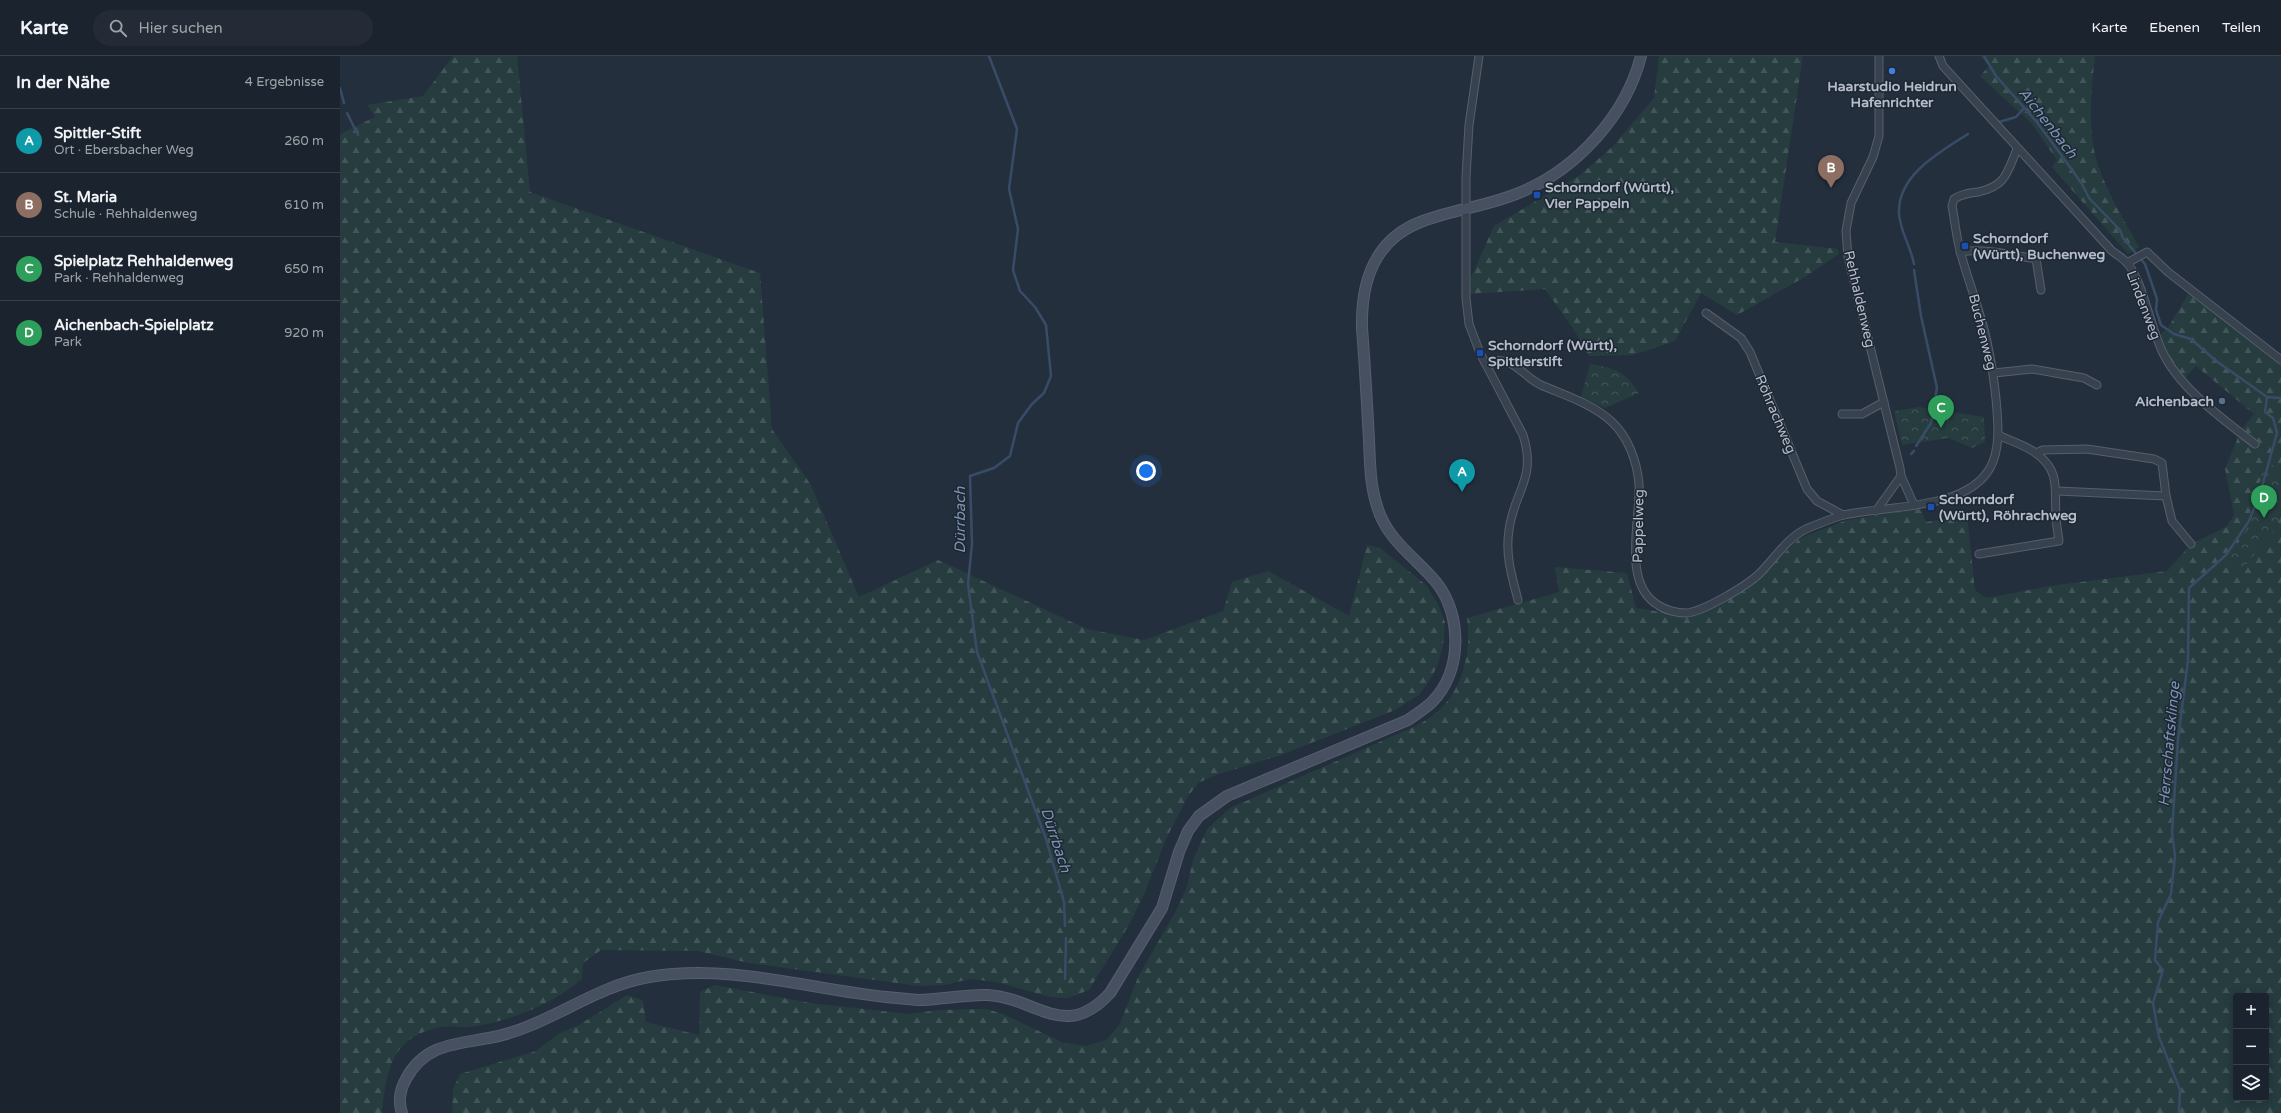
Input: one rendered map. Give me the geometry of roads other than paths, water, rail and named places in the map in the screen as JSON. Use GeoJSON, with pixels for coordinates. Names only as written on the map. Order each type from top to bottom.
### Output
{"type":"FeatureCollection","features":[{"type":"Feature","properties":{"kind":"main road"},"geometry":{"type":"LineString","coordinates":[[402,1113],[400,1108],[402,1087],[413,1066],[429,1052],[454,1044],[519,1031],[607,988],[648,977],[694,972],[731,975],[918,1000],[990,995],[1009,999],[1053,1015],[1070,1016],[1086,1012],[1100,1004],[1110,992],[1162,908],[1179,852],[1188,831],[1199,816],[1227,796],[1408,720],[1433,701],[1443,687],[1452,667],[1456,647],[1455,622],[1449,604],[1436,582],[1386,529],[1376,506],[1372,478],[1362,306],[1366,277],[1376,259],[1394,238],[1422,221],[1496,202],[1531,188],[1570,162],[1605,127],[1631,84],[1641,56]]}},
{"type":"Feature","properties":{"kind":"street"},"geometry":{"type":"LineString","coordinates":[[1479,56],[1469,125],[1466,178],[1464,276],[1469,324],[1486,363],[1524,435],[1528,449],[1529,465],[1510,522],[1507,554],[1518,600]]}},
{"type":"Feature","properties":{"kind":"street","name":"Rehhaldenweg"},"geometry":{"type":"LineString","coordinates":[[1879,56],[1879,136],[1873,157],[1851,203],[1846,231],[1848,256],[1897,451],[1901,476],[1914,505]]}},
{"type":"Feature","properties":{"kind":"street","name":"Lindenweg"},"geometry":{"type":"LineString","coordinates":[[1939,56],[1943,66],[1952,77],[2017,149],[2112,251],[2127,263],[2136,280],[2157,341],[2172,369],[2190,389],[2255,444]]}},
{"type":"Feature","properties":{"kind":"street","name":"Buchenweg"},"geometry":{"type":"LineString","coordinates":[[1914,505],[1930,503],[1967,490],[1983,478],[1991,466],[1998,436],[1994,373],[1980,313],[1960,252],[1952,206],[1954,199],[1959,195],[1991,189],[1999,184],[2006,176],[2017,149]]}},
{"type":"Feature","properties":{"kind":"street"},"geometry":{"type":"LineString","coordinates":[[1960,252],[1971,250],[2036,259],[2040,290]]}},
{"type":"Feature","properties":{"kind":"street"},"geometry":{"type":"LineString","coordinates":[[2127,263],[2147,252],[2168,272],[2281,360]]}},
{"type":"Feature","properties":{"kind":"street","name":"Röhrachweg"},"geometry":{"type":"LineString","coordinates":[[1706,314],[1741,338],[1753,358],[1807,489],[1818,502],[1843,515]]}},
{"type":"Feature","properties":{"kind":"street","name":"Pappelweg"},"geometry":{"type":"LineString","coordinates":[[1486,363],[1494,360],[1507,360],[1535,382],[1601,414],[1611,421],[1623,435],[1634,459],[1639,486],[1636,562],[1638,577],[1642,591],[1660,607],[1687,613],[1701,608],[1758,576],[1794,536],[1807,529],[1843,515],[1914,505]]}},
{"type":"Feature","properties":{"kind":"street"},"geometry":{"type":"LineString","coordinates":[[1994,373],[2032,369],[2084,378],[2097,385]]}},
{"type":"Feature","properties":{"kind":"street"},"geometry":{"type":"LineString","coordinates":[[1842,414],[1862,414],[1884,402]]}},
{"type":"Feature","properties":{"kind":"street"},"geometry":{"type":"LineString","coordinates":[[1979,554],[2059,541],[2056,515],[2057,491],[2054,475],[2049,465],[2036,453],[1998,436]]}},
{"type":"Feature","properties":{"kind":"street"},"geometry":{"type":"LineString","coordinates":[[2036,453],[2043,450],[2087,449],[2154,459],[2162,463],[2166,496],[2172,521],[2191,544]]}},
{"type":"Feature","properties":{"kind":"street"},"geometry":{"type":"LineString","coordinates":[[1876,511],[1901,476]]}},
{"type":"Feature","properties":{"kind":"street"},"geometry":{"type":"LineString","coordinates":[[2057,491],[2166,496]]}},
{"type":"Feature","properties":{"kind":"waterway","name":"Dürrbach"},"geometry":{"type":"LineString","coordinates":[[989,56],[1017,129],[1009,189],[1018,229],[1013,270],[1020,291],[1035,307],[1046,325],[1051,376],[1044,393],[1032,404],[1018,423],[1010,456],[994,468],[970,476],[972,544],[968,584],[977,652],[1046,839],[1064,902],[1065,926]]}},
{"type":"Feature","properties":{"kind":"waterway","name":"Aichenbach"},"geometry":{"type":"LineString","coordinates":[[1984,56],[1996,76],[2036,121],[2062,156],[2082,184],[2089,198],[2120,230],[2123,238],[2145,264],[2157,299],[2156,310],[2161,325],[2174,334],[2191,339],[2215,360],[2267,397],[2281,398]]}},
{"type":"Feature","properties":{"kind":"waterway"},"geometry":{"type":"LineString","coordinates":[[340,88],[344,103]]}},
{"type":"Feature","properties":{"kind":"waterway"},"geometry":{"type":"LineString","coordinates":[[1999,122],[2016,117],[2024,108]]}},
{"type":"Feature","properties":{"kind":"waterway"},"geometry":{"type":"LineString","coordinates":[[347,113],[358,135]]}},
{"type":"Feature","properties":{"kind":"waterway"},"geometry":{"type":"LineString","coordinates":[[1914,264],[1911,251],[1901,227],[1899,214],[1900,200],[1905,188],[1922,166],[1968,134]]}},
{"type":"Feature","properties":{"kind":"waterway"},"geometry":{"type":"LineString","coordinates":[[1914,270],[1921,316],[1937,388],[1931,423],[1916,446]]}},
{"type":"Feature","properties":{"kind":"waterway","name":"Herrschaftsklinge"},"geometry":{"type":"LineString","coordinates":[[2179,1113],[2180,1090],[2159,1037],[2153,1003],[2163,970],[2155,960],[2158,922],[2171,894],[2175,856],[2172,833],[2178,740],[2188,660],[2189,588],[2226,555],[2249,521],[2260,494],[2277,433],[2273,418],[2265,412],[2267,397]]}},
{"type":"Feature","properties":{"kind":"waterway"},"geometry":{"type":"LineString","coordinates":[[1911,454],[1914,451]]}},
{"type":"Feature","properties":{"kind":"waterway","name":"Dürrbach"},"geometry":{"type":"LineString","coordinates":[[1065,979],[1066,938]]}},
{"type":"Feature","properties":{"kind":"place","name":"Haarstudio Heidrun Hafenrichter"},"geometry":{"type":"Point","coordinates":[1892,71]}},
{"type":"Feature","properties":{"kind":"place","name":"St. Maria"},"geometry":{"type":"Point","coordinates":[1831,188]}},
{"type":"Feature","properties":{"kind":"place","name":"Schorndorf (Württ), Vier Pappeln"},"geometry":{"type":"Point","coordinates":[1537,195]}},
{"type":"Feature","properties":{"kind":"place","name":"Schorndorf (Württ), Buchenweg"},"geometry":{"type":"Point","coordinates":[1965,246]}},
{"type":"Feature","properties":{"kind":"place","name":"Schorndorf (Württ), Spittlerstift"},"geometry":{"type":"Point","coordinates":[1480,353]}},
{"type":"Feature","properties":{"kind":"place","name":"Aichenbach"},"geometry":{"type":"Point","coordinates":[2222,401]}},
{"type":"Feature","properties":{"kind":"place","name":"Spielplatz Rehhaldenweg"},"geometry":{"type":"Point","coordinates":[1941,428]}},
{"type":"Feature","properties":{"kind":"place","name":"Spittler-Stift"},"geometry":{"type":"Point","coordinates":[1462,492]}},
{"type":"Feature","properties":{"kind":"place","name":"Schorndorf (Württ), Röhrachweg"},"geometry":{"type":"Point","coordinates":[1931,507]}},
{"type":"Feature","properties":{"kind":"place","name":"Aichenbach-Spielplatz"},"geometry":{"type":"Point","coordinates":[2264,518]}}]}
